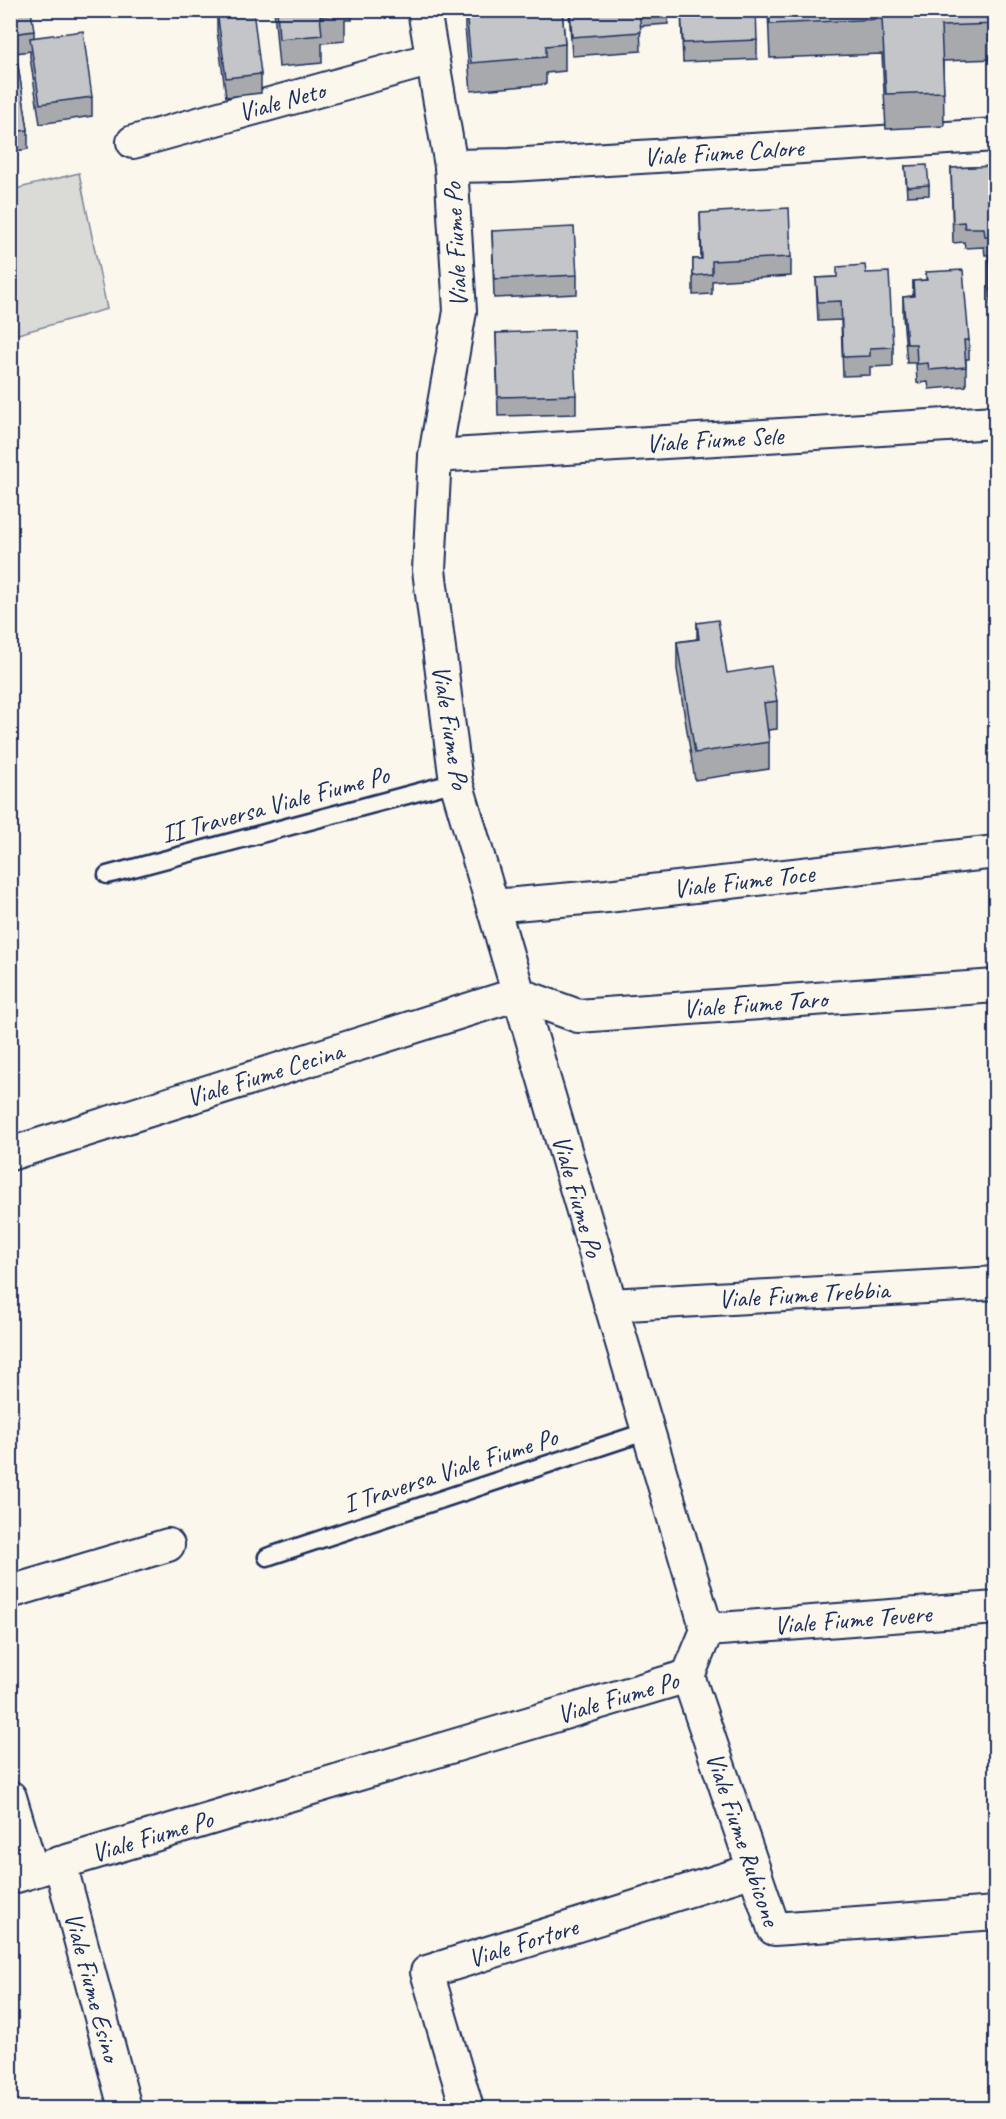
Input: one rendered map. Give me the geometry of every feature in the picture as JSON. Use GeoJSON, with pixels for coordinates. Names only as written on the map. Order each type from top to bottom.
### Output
{"type":"FeatureCollection","features":[{"type":"Feature","properties":{"kind":"street","name":"Viale Fiume Po"},"geometry":{"type":"LineString","coordinates":[[34,1871],[688,1676],[707,1630],[456,782],[429,570],[435,456],[460,311],[451,166],[424,10]]}},
{"type":"Feature","properties":{"kind":"street","name":"Viale Neto"},"geometry":{"type":"LineString","coordinates":[[133,142],[432,59]]}},
{"type":"Feature","properties":{"kind":"street","name":"Viale Fiume Calore"},"geometry":{"type":"LineString","coordinates":[[451,166],[510,165],[996,135]]}},
{"type":"Feature","properties":{"kind":"street","name":"Viale Fiume Sele"},"geometry":{"type":"LineString","coordinates":[[435,456],[996,422]]}},
{"type":"Feature","properties":{"kind":"street","name":"Viale Fiume Toce"},"geometry":{"type":"LineString","coordinates":[[492,906],[607,896],[996,852]]}},
{"type":"Feature","properties":{"kind":"street","name":"Viale Fiume Taro"},"geometry":{"type":"LineString","coordinates":[[518,994],[578,1016],[996,986]]}},
{"type":"Feature","properties":{"kind":"street","name":"Viale Fiume Cecina"},"geometry":{"type":"LineString","coordinates":[[10,1154],[518,994]]}},
{"type":"Feature","properties":{"kind":"street","name":"Viale Fiume Trebbia"},"geometry":{"type":"LineString","coordinates":[[610,1305],[996,1283]]}},
{"type":"Feature","properties":{"kind":"street"},"geometry":{"type":"LineString","coordinates":[[10,1592],[168,1545]]}},
{"type":"Feature","properties":{"kind":"street","name":"Viale Fiume Tevere"},"geometry":{"type":"LineString","coordinates":[[707,1630],[996,1608]]}},
{"type":"Feature","properties":{"kind":"street","name":"Viale Fiume Rubicone"},"geometry":{"type":"LineString","coordinates":[[688,1676],[774,1929],[996,1913]]}},
{"type":"Feature","properties":{"kind":"street","name":"Viale Fiume Esino"},"geometry":{"type":"LineString","coordinates":[[10,1797],[34,1871],[125,2109]]}},
{"type":"Feature","properties":{"kind":"street","name":"Viale Fortore"},"geometry":{"type":"LineString","coordinates":[[466,2109],[427,1972],[754,1870]]}},
{"type":"Feature","properties":{"kind":"lane","name":"II Traversa Viale Fiume Po"},"geometry":{"type":"LineString","coordinates":[[107,875],[456,782]]}},
{"type":"Feature","properties":{"kind":"lane","name":"I Traversa Viale Fiume Po"},"geometry":{"type":"LineString","coordinates":[[267,1557],[648,1431]]}},
{"type":"Feature","properties":{"kind":"shaded area"},"geometry":{"type":"Polygon","coordinates":[[[79,173],[107,309],[11,336],[11,190],[79,173]]]}},
{"type":"Feature","properties":{"kind":"building"},"geometry":{"type":"Polygon","coordinates":[[[10,10],[31,10],[34,31],[13,34],[28,130],[10,132],[10,10]]]}},
{"type":"Feature","properties":{"kind":"building"},"geometry":{"type":"Polygon","coordinates":[[[253,10],[261,74],[226,78],[217,11],[253,10]]]}},
{"type":"Feature","properties":{"kind":"building"},"geometry":{"type":"Polygon","coordinates":[[[277,10],[344,10],[345,14],[320,16],[322,35],[279,39],[277,10]]]}},
{"type":"Feature","properties":{"kind":"building"},"geometry":{"type":"Polygon","coordinates":[[[466,10],[562,10],[565,44],[546,46],[546,57],[471,63],[466,10]]]}},
{"type":"Feature","properties":{"kind":"building"},"geometry":{"type":"Polygon","coordinates":[[[570,10],[639,10],[641,32],[572,37],[570,10]]]}},
{"type":"Feature","properties":{"kind":"building"},"geometry":{"type":"Polygon","coordinates":[[[681,10],[756,10],[757,40],[683,43],[681,10]]]}},
{"type":"Feature","properties":{"kind":"building"},"geometry":{"type":"Polygon","coordinates":[[[770,10],[996,10],[996,24],[941,26],[944,92],[886,94],[882,19],[770,24],[770,10]]]}},
{"type":"Feature","properties":{"kind":"building"},"geometry":{"type":"Polygon","coordinates":[[[83,31],[92,97],[40,104],[30,38],[83,31]]]}},
{"type":"Feature","properties":{"kind":"building"},"geometry":{"type":"Polygon","coordinates":[[[927,165],[929,185],[907,187],[905,166],[927,165]]]}},
{"type":"Feature","properties":{"kind":"building"},"geometry":{"type":"Polygon","coordinates":[[[996,166],[996,236],[985,236],[984,228],[965,228],[964,222],[953,223],[951,168],[996,166]]]}},
{"type":"Feature","properties":{"kind":"building"},"geometry":{"type":"Polygon","coordinates":[[[789,208],[791,257],[712,261],[712,274],[693,276],[693,259],[702,259],[700,213],[789,208]]]}},
{"type":"Feature","properties":{"kind":"building"},"geometry":{"type":"Polygon","coordinates":[[[574,227],[577,275],[494,279],[492,231],[574,227]]]}},
{"type":"Feature","properties":{"kind":"building"},"geometry":{"type":"Polygon","coordinates":[[[996,255],[996,350],[995,350],[989,256],[996,255]]]}},
{"type":"Feature","properties":{"kind":"building"},"geometry":{"type":"Polygon","coordinates":[[[865,265],[866,273],[889,272],[893,347],[870,348],[870,356],[843,357],[841,301],[818,302],[816,278],[837,277],[837,267],[865,265]]]}},
{"type":"Feature","properties":{"kind":"building"},"geometry":{"type":"Polygon","coordinates":[[[963,270],[969,340],[964,340],[966,367],[929,370],[928,363],[917,364],[916,344],[907,344],[903,297],[914,296],[913,281],[927,280],[926,272],[963,270]]]}},
{"type":"Feature","properties":{"kind":"building"},"geometry":{"type":"Polygon","coordinates":[[[573,330],[576,395],[498,397],[496,333],[573,330]]]}},
{"type":"Feature","properties":{"kind":"building"},"geometry":{"type":"Polygon","coordinates":[[[994,465],[996,465],[996,490],[994,465]]]}},
{"type":"Feature","properties":{"kind":"building"},"geometry":{"type":"Polygon","coordinates":[[[718,620],[727,673],[771,666],[777,701],[764,703],[769,742],[695,753],[677,642],[699,639],[697,623],[718,620]]]}}]}
